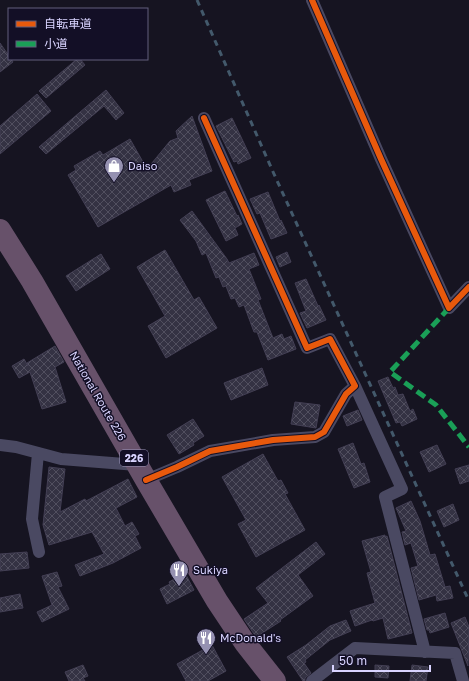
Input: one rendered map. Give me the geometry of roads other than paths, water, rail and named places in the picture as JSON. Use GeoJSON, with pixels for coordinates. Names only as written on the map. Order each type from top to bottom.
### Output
{"type":"FeatureCollection","features":[{"type":"Feature","properties":{"kind":"highway","name":"National Route 226"},"geometry":{"type":"LineString","coordinates":[[0,230],[32,281],[141,472],[217,601],[245,643],[275,681]]}},
{"type":"Feature","properties":{"kind":"street"},"geometry":{"type":"LineString","coordinates":[[312,0],[381,159],[449,308],[469,287]]}},
{"type":"Feature","properties":{"kind":"street"},"geometry":{"type":"LineString","coordinates":[[204,118],[307,348],[330,339],[355,386],[402,489],[385,497],[424,652]]}},
{"type":"Feature","properties":{"kind":"street"},"geometry":{"type":"LineString","coordinates":[[0,446],[16,447],[61,459],[141,472],[177,466],[210,451],[273,440],[315,437],[324,432],[346,394],[355,386]]}},
{"type":"Feature","properties":{"kind":"street"},"geometry":{"type":"LineString","coordinates":[[38,453],[32,519],[39,552]]}},
{"type":"Feature","properties":{"kind":"street"},"geometry":{"type":"LineString","coordinates":[[312,681],[355,648],[455,653],[463,681]]}},
{"type":"Feature","properties":{"kind":"railway"},"geometry":{"type":"LineString","coordinates":[[197,0],[274,174],[469,601]]}},
{"type":"Feature","properties":{"kind":"place","name":"Daiso"},"geometry":{"type":"Point","coordinates":[114,183]}},
{"type":"Feature","properties":{"kind":"place","name":"Sukiya"},"geometry":{"type":"Point","coordinates":[179,587]}},
{"type":"Feature","properties":{"kind":"place","name":"McDonald's"},"geometry":{"type":"Point","coordinates":[206,655]}}]}
